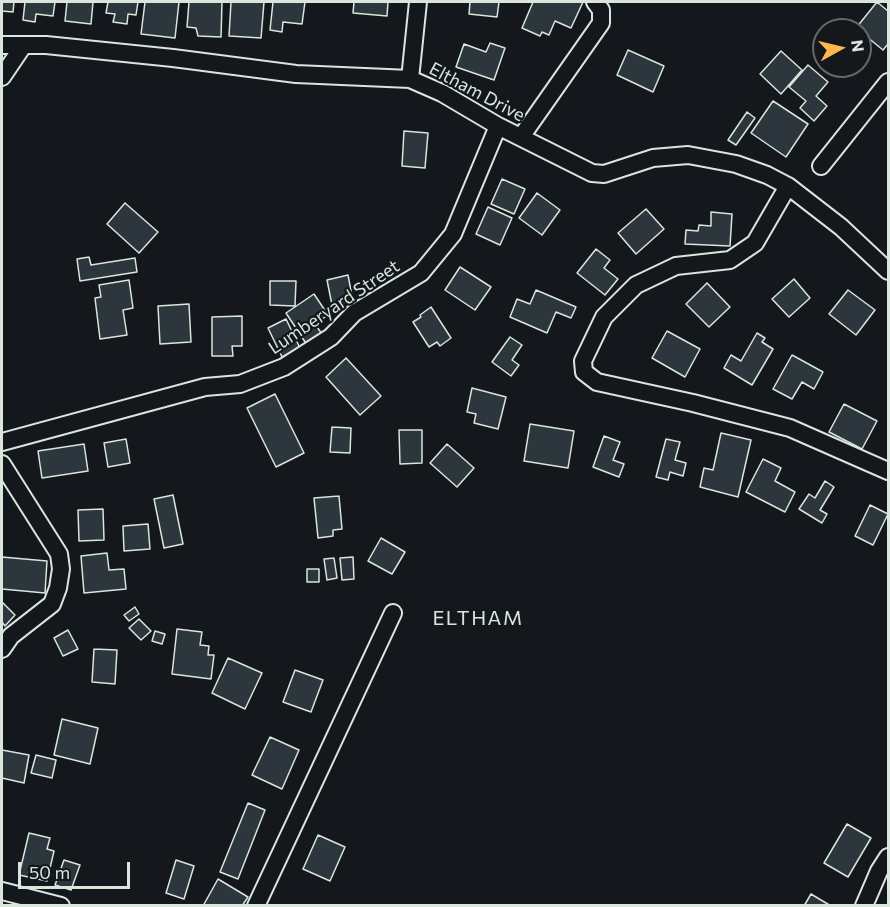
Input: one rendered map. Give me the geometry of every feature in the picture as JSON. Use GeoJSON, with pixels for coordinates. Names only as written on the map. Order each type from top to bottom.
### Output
{"type":"FeatureCollection","features":[{"type":"Feature","properties":{"kind":"street"},"geometry":{"type":"LineString","coordinates":[[410,79],[418,2]]}},
{"type":"Feature","properties":{"kind":"street"},"geometry":{"type":"LineString","coordinates":[[521,137],[601,23],[601,10],[595,2]]}},
{"type":"Feature","properties":{"kind":"street","name":"Eltham Drive"},"geometry":{"type":"LineString","coordinates":[[2,45],[46,45],[173,57],[296,74],[410,79],[442,93],[498,126],[592,173],[604,174],[653,158],[688,155],[736,164],[768,175],[788,186],[841,227],[888,271]]}},
{"type":"Feature","properties":{"kind":"street"},"geometry":{"type":"LineString","coordinates":[[2,77],[23,46]]}},
{"type":"Feature","properties":{"kind":"street"},"geometry":{"type":"LineString","coordinates":[[821,166],[888,82]]}},
{"type":"Feature","properties":{"kind":"street","name":"Lumberyard Street"},"geometry":{"type":"LineString","coordinates":[[2,442],[205,387],[240,384],[284,367],[322,343],[354,313],[421,273],[453,234],[498,126]]}},
{"type":"Feature","properties":{"kind":"street"},"geometry":{"type":"LineString","coordinates":[[788,186],[755,243],[730,260],[676,266],[636,285],[604,317],[583,361],[584,372],[597,382],[693,403],[790,428],[888,471]]}},
{"type":"Feature","properties":{"kind":"street"},"geometry":{"type":"LineString","coordinates":[[2,464],[59,554],[61,569],[58,588],[52,604],[11,636],[2,649]]}},
{"type":"Feature","properties":{"kind":"street"},"geometry":{"type":"LineString","coordinates":[[256,906],[393,613]]}},
{"type":"Feature","properties":{"kind":"street"},"geometry":{"type":"LineString","coordinates":[[864,906],[879,871],[888,857]]}},
{"type":"Feature","properties":{"kind":"street"},"geometry":{"type":"LineString","coordinates":[[2,891],[61,906]]}},
{"type":"Feature","properties":{"kind":"building"},"geometry":{"type":"Polygon","coordinates":[[[2,2],[14,2],[13,12],[2,11],[2,2]]]}},
{"type":"Feature","properties":{"kind":"building"},"geometry":{"type":"Polygon","coordinates":[[[25,2],[55,2],[53,16],[36,14],[35,22],[23,20],[25,2]]]}},
{"type":"Feature","properties":{"kind":"building"},"geometry":{"type":"Polygon","coordinates":[[[67,2],[93,2],[91,24],[65,21],[67,2]]]}},
{"type":"Feature","properties":{"kind":"building"},"geometry":{"type":"Polygon","coordinates":[[[108,2],[138,2],[136,15],[128,14],[127,24],[113,22],[115,14],[106,13],[108,2]]]}},
{"type":"Feature","properties":{"kind":"building"},"geometry":{"type":"Polygon","coordinates":[[[145,2],[179,2],[175,38],[141,34],[145,2]]]}},
{"type":"Feature","properties":{"kind":"building"},"geometry":{"type":"Polygon","coordinates":[[[189,2],[222,2],[221,37],[198,36],[196,28],[187,27],[189,2]]]}},
{"type":"Feature","properties":{"kind":"building"},"geometry":{"type":"Polygon","coordinates":[[[231,2],[264,2],[261,38],[229,36],[231,2]]]}},
{"type":"Feature","properties":{"kind":"building"},"geometry":{"type":"Polygon","coordinates":[[[273,2],[305,2],[302,24],[283,22],[282,32],[270,30],[273,2]]]}},
{"type":"Feature","properties":{"kind":"building"},"geometry":{"type":"Polygon","coordinates":[[[354,2],[388,2],[387,16],[353,13],[354,2]]]}},
{"type":"Feature","properties":{"kind":"building"},"geometry":{"type":"Polygon","coordinates":[[[470,2],[499,2],[497,17],[469,14],[470,2]]]}},
{"type":"Feature","properties":{"kind":"building"},"geometry":{"type":"Polygon","coordinates":[[[533,2],[583,2],[571,28],[555,21],[549,35],[542,32],[540,36],[522,28],[533,2]]]}},
{"type":"Feature","properties":{"kind":"building"},"geometry":{"type":"Polygon","coordinates":[[[877,2],[888,11],[888,44],[883,50],[872,41],[872,18],[864,18],[877,2]]]}},
{"type":"Feature","properties":{"kind":"building"},"geometry":{"type":"Polygon","coordinates":[[[490,43],[505,48],[494,80],[456,67],[464,44],[486,52],[490,43]]]}},
{"type":"Feature","properties":{"kind":"building"},"geometry":{"type":"Polygon","coordinates":[[[628,50],[664,66],[653,92],[617,75],[628,50]]]}},
{"type":"Feature","properties":{"kind":"building"},"geometry":{"type":"Polygon","coordinates":[[[781,51],[802,70],[781,94],[760,74],[781,51]]]}},
{"type":"Feature","properties":{"kind":"building"},"geometry":{"type":"Polygon","coordinates":[[[808,65],[812,68],[812,78],[823,78],[828,82],[816,96],[827,106],[814,121],[800,108],[806,101],[789,87],[808,65]]]}},
{"type":"Feature","properties":{"kind":"building"},"geometry":{"type":"Polygon","coordinates":[[[773,101],[808,124],[786,157],[751,133],[773,101]]]}},
{"type":"Feature","properties":{"kind":"building"},"geometry":{"type":"Polygon","coordinates":[[[747,112],[755,118],[736,145],[728,140],[747,112]]]}},
{"type":"Feature","properties":{"kind":"building"},"geometry":{"type":"Polygon","coordinates":[[[404,131],[428,133],[425,168],[402,166],[404,131]]]}},
{"type":"Feature","properties":{"kind":"building"},"geometry":{"type":"Polygon","coordinates":[[[502,179],[525,189],[514,214],[491,204],[502,179]]]}},
{"type":"Feature","properties":{"kind":"building"},"geometry":{"type":"Polygon","coordinates":[[[537,193],[560,210],[542,235],[519,218],[537,193]]]}},
{"type":"Feature","properties":{"kind":"building"},"geometry":{"type":"Polygon","coordinates":[[[125,203],[158,232],[139,253],[107,224],[125,203]]]}},
{"type":"Feature","properties":{"kind":"building"},"geometry":{"type":"Polygon","coordinates":[[[488,207],[512,218],[500,245],[476,234],[488,207]]]}},
{"type":"Feature","properties":{"kind":"building"},"geometry":{"type":"Polygon","coordinates":[[[646,209],[664,229],[636,254],[618,233],[646,209]]]}},
{"type":"Feature","properties":{"kind":"building"},"geometry":{"type":"Polygon","coordinates":[[[711,212],[732,214],[730,246],[685,244],[686,230],[698,231],[699,225],[711,226],[711,212]]]}},
{"type":"Feature","properties":{"kind":"building"},"geometry":{"type":"Polygon","coordinates":[[[596,249],[610,260],[604,268],[618,279],[605,295],[577,273],[596,249]]]}},
{"type":"Feature","properties":{"kind":"building"},"geometry":{"type":"Polygon","coordinates":[[[89,257],[91,265],[135,258],[137,272],[80,281],[77,259],[89,257]]]}},
{"type":"Feature","properties":{"kind":"building"},"geometry":{"type":"Polygon","coordinates":[[[460,267],[491,287],[475,310],[445,290],[460,267]]]}},
{"type":"Feature","properties":{"kind":"building"},"geometry":{"type":"Polygon","coordinates":[[[348,275],[353,301],[332,305],[327,280],[348,275]]]}},
{"type":"Feature","properties":{"kind":"building"},"geometry":{"type":"Polygon","coordinates":[[[794,279],[810,298],[789,317],[772,299],[794,279]]]}},
{"type":"Feature","properties":{"kind":"building"},"geometry":{"type":"Polygon","coordinates":[[[129,280],[133,308],[123,310],[127,335],[100,339],[95,298],[101,297],[99,285],[129,280]]]}},
{"type":"Feature","properties":{"kind":"building"},"geometry":{"type":"Polygon","coordinates":[[[270,281],[296,281],[295,306],[270,305],[270,281]]]}},
{"type":"Feature","properties":{"kind":"building"},"geometry":{"type":"Polygon","coordinates":[[[707,283],[730,307],[709,327],[686,304],[707,283]]]}},
{"type":"Feature","properties":{"kind":"building"},"geometry":{"type":"Polygon","coordinates":[[[536,290],[576,307],[571,318],[556,312],[547,333],[510,317],[517,299],[530,304],[536,290]]]}},
{"type":"Feature","properties":{"kind":"building"},"geometry":{"type":"Polygon","coordinates":[[[848,290],[875,310],[856,335],[829,314],[848,290]]]}},
{"type":"Feature","properties":{"kind":"building"},"geometry":{"type":"Polygon","coordinates":[[[314,294],[328,315],[315,324],[324,337],[309,348],[286,313],[314,294]]]}},
{"type":"Feature","properties":{"kind":"building"},"geometry":{"type":"Polygon","coordinates":[[[189,304],[191,342],[160,344],[158,306],[189,304]]]}},
{"type":"Feature","properties":{"kind":"building"},"geometry":{"type":"Polygon","coordinates":[[[431,307],[451,338],[440,346],[437,342],[429,347],[413,322],[431,307]]]}},
{"type":"Feature","properties":{"kind":"building"},"geometry":{"type":"Polygon","coordinates":[[[242,316],[242,346],[232,346],[233,356],[212,356],[212,317],[242,316]]]}},
{"type":"Feature","properties":{"kind":"building"},"geometry":{"type":"Polygon","coordinates":[[[286,319],[300,348],[282,357],[268,328],[286,319]]]}},
{"type":"Feature","properties":{"kind":"building"},"geometry":{"type":"Polygon","coordinates":[[[667,331],[700,349],[685,377],[652,358],[667,331]]]}},
{"type":"Feature","properties":{"kind":"building"},"geometry":{"type":"Polygon","coordinates":[[[757,333],[765,338],[762,342],[773,349],[752,385],[724,368],[731,355],[741,361],[757,333]]]}},
{"type":"Feature","properties":{"kind":"building"},"geometry":{"type":"Polygon","coordinates":[[[510,337],[522,345],[512,360],[519,365],[511,376],[492,362],[510,337]]]}},
{"type":"Feature","properties":{"kind":"building"},"geometry":{"type":"Polygon","coordinates":[[[792,355],[823,372],[814,389],[802,382],[792,399],[773,389],[792,355]]]}},
{"type":"Feature","properties":{"kind":"building"},"geometry":{"type":"Polygon","coordinates":[[[346,358],[381,396],[360,415],[326,377],[346,358]]]}},
{"type":"Feature","properties":{"kind":"building"},"geometry":{"type":"Polygon","coordinates":[[[472,388],[506,397],[498,429],[474,423],[476,414],[467,412],[472,388]]]}},
{"type":"Feature","properties":{"kind":"building"},"geometry":{"type":"Polygon","coordinates":[[[275,394],[304,453],[276,467],[247,408],[275,394]]]}},
{"type":"Feature","properties":{"kind":"building"},"geometry":{"type":"Polygon","coordinates":[[[844,404],[877,421],[862,449],[829,432],[844,404]]]}},
{"type":"Feature","properties":{"kind":"building"},"geometry":{"type":"Polygon","coordinates":[[[530,424],[574,431],[568,468],[524,461],[530,424]]]}},
{"type":"Feature","properties":{"kind":"building"},"geometry":{"type":"Polygon","coordinates":[[[332,427],[351,428],[350,453],[330,452],[332,427]]]}},
{"type":"Feature","properties":{"kind":"building"},"geometry":{"type":"Polygon","coordinates":[[[399,430],[422,430],[422,463],[400,464],[399,430]]]}},
{"type":"Feature","properties":{"kind":"building"},"geometry":{"type":"Polygon","coordinates":[[[721,433],[751,440],[738,497],[700,487],[704,468],[713,470],[721,433]]]}},
{"type":"Feature","properties":{"kind":"building"},"geometry":{"type":"Polygon","coordinates":[[[604,436],[620,442],[613,460],[624,464],[619,477],[593,467],[604,436]]]}},
{"type":"Feature","properties":{"kind":"building"},"geometry":{"type":"Polygon","coordinates":[[[126,439],[130,463],[108,467],[104,443],[126,439]]]}},
{"type":"Feature","properties":{"kind":"building"},"geometry":{"type":"Polygon","coordinates":[[[666,439],[680,442],[675,460],[686,463],[683,476],[670,472],[668,480],[656,477],[666,439]]]}},
{"type":"Feature","properties":{"kind":"building"},"geometry":{"type":"Polygon","coordinates":[[[84,444],[88,471],[42,478],[38,451],[84,444]]]}},
{"type":"Feature","properties":{"kind":"building"},"geometry":{"type":"Polygon","coordinates":[[[447,444],[474,468],[457,487],[430,463],[447,444]]]}},
{"type":"Feature","properties":{"kind":"building"},"geometry":{"type":"Polygon","coordinates":[[[763,459],[781,468],[775,481],[795,492],[785,512],[746,492],[763,459]]]}},
{"type":"Feature","properties":{"kind":"building"},"geometry":{"type":"Polygon","coordinates":[[[825,481],[834,487],[820,510],[827,514],[822,523],[799,509],[809,494],[815,498],[825,481]]]}},
{"type":"Feature","properties":{"kind":"building"},"geometry":{"type":"Polygon","coordinates":[[[173,495],[183,544],[164,548],[154,499],[173,495]]]}},
{"type":"Feature","properties":{"kind":"building"},"geometry":{"type":"Polygon","coordinates":[[[339,496],[342,529],[333,530],[333,536],[318,538],[314,498],[339,496]]]}},
{"type":"Feature","properties":{"kind":"building"},"geometry":{"type":"Polygon","coordinates":[[[870,505],[888,514],[873,545],[855,536],[870,505]]]}},
{"type":"Feature","properties":{"kind":"building"},"geometry":{"type":"Polygon","coordinates":[[[103,509],[104,540],[79,541],[78,510],[103,509]]]}},
{"type":"Feature","properties":{"kind":"building"},"geometry":{"type":"Polygon","coordinates":[[[148,524],[150,549],[124,551],[123,526],[148,524]]]}},
{"type":"Feature","properties":{"kind":"building"},"geometry":{"type":"Polygon","coordinates":[[[381,538],[405,552],[392,574],[368,561],[381,538]]]}},
{"type":"Feature","properties":{"kind":"building"},"geometry":{"type":"Polygon","coordinates":[[[107,553],[109,570],[124,569],[126,589],[84,593],[81,556],[107,553]]]}},
{"type":"Feature","properties":{"kind":"building"},"geometry":{"type":"Polygon","coordinates":[[[2,557],[47,561],[45,593],[2,589],[2,557]]]}},
{"type":"Feature","properties":{"kind":"building"},"geometry":{"type":"Polygon","coordinates":[[[353,557],[354,579],[342,580],[340,558],[353,557]]]}},
{"type":"Feature","properties":{"kind":"building"},"geometry":{"type":"Polygon","coordinates":[[[334,558],[337,578],[327,580],[324,559],[334,558]]]}},
{"type":"Feature","properties":{"kind":"building"},"geometry":{"type":"Polygon","coordinates":[[[307,569],[319,569],[319,582],[307,582],[307,569]]]}},
{"type":"Feature","properties":{"kind":"building"},"geometry":{"type":"Polygon","coordinates":[[[2,602],[15,615],[5,626],[2,622],[2,602]]]}},
{"type":"Feature","properties":{"kind":"building"},"geometry":{"type":"Polygon","coordinates":[[[135,607],[139,614],[129,621],[124,615],[135,607]]]}},
{"type":"Feature","properties":{"kind":"building"},"geometry":{"type":"Polygon","coordinates":[[[139,619],[151,631],[141,640],[129,628],[139,619]]]}},
{"type":"Feature","properties":{"kind":"building"},"geometry":{"type":"Polygon","coordinates":[[[177,629],[202,632],[200,645],[209,646],[208,655],[214,655],[211,679],[172,674],[177,629]]]}},
{"type":"Feature","properties":{"kind":"building"},"geometry":{"type":"Polygon","coordinates":[[[68,630],[78,649],[63,656],[54,638],[68,630]]]}},
{"type":"Feature","properties":{"kind":"building"},"geometry":{"type":"Polygon","coordinates":[[[155,631],[165,634],[162,644],[152,641],[155,631]]]}},
{"type":"Feature","properties":{"kind":"building"},"geometry":{"type":"Polygon","coordinates":[[[94,649],[117,650],[115,684],[92,682],[94,649]]]}},
{"type":"Feature","properties":{"kind":"building"},"geometry":{"type":"Polygon","coordinates":[[[228,658],[262,673],[245,709],[212,693],[228,658]]]}},
{"type":"Feature","properties":{"kind":"building"},"geometry":{"type":"Polygon","coordinates":[[[295,670],[323,680],[311,712],[283,702],[295,670]]]}},
{"type":"Feature","properties":{"kind":"building"},"geometry":{"type":"Polygon","coordinates":[[[62,719],[98,728],[90,764],[54,755],[62,719]]]}},
{"type":"Feature","properties":{"kind":"building"},"geometry":{"type":"Polygon","coordinates":[[[270,737],[299,750],[282,789],[252,775],[270,737]]]}},
{"type":"Feature","properties":{"kind":"building"},"geometry":{"type":"Polygon","coordinates":[[[2,750],[29,755],[24,783],[2,778],[2,750]]]}},
{"type":"Feature","properties":{"kind":"building"},"geometry":{"type":"Polygon","coordinates":[[[36,755],[56,760],[52,778],[31,773],[36,755]]]}},
{"type":"Feature","properties":{"kind":"building"},"geometry":{"type":"Polygon","coordinates":[[[248,803],[265,810],[238,879],[220,872],[248,803]]]}},
{"type":"Feature","properties":{"kind":"building"},"geometry":{"type":"Polygon","coordinates":[[[847,824],[871,838],[848,877],[824,863],[847,824]]]}},
{"type":"Feature","properties":{"kind":"building"},"geometry":{"type":"Polygon","coordinates":[[[29,833],[50,838],[47,849],[54,851],[47,881],[19,875],[29,833]]]}},
{"type":"Feature","properties":{"kind":"building"},"geometry":{"type":"Polygon","coordinates":[[[318,835],[345,847],[330,881],[303,869],[318,835]]]}},
{"type":"Feature","properties":{"kind":"building"},"geometry":{"type":"Polygon","coordinates":[[[64,860],[80,865],[71,890],[55,885],[64,860]]]}},
{"type":"Feature","properties":{"kind":"building"},"geometry":{"type":"Polygon","coordinates":[[[176,860],[194,866],[184,899],[166,893],[176,860]]]}},
{"type":"Feature","properties":{"kind":"building"},"geometry":{"type":"Polygon","coordinates":[[[218,879],[248,897],[242,906],[203,906],[218,879]]]}},
{"type":"Feature","properties":{"kind":"building"},"geometry":{"type":"Polygon","coordinates":[[[811,894],[831,906],[804,906],[811,894]]]}},
{"type":"Feature","properties":{"kind":"district","name":"ELTHAM"},"geometry":{"type":"Point","coordinates":[478,618]}}]}
